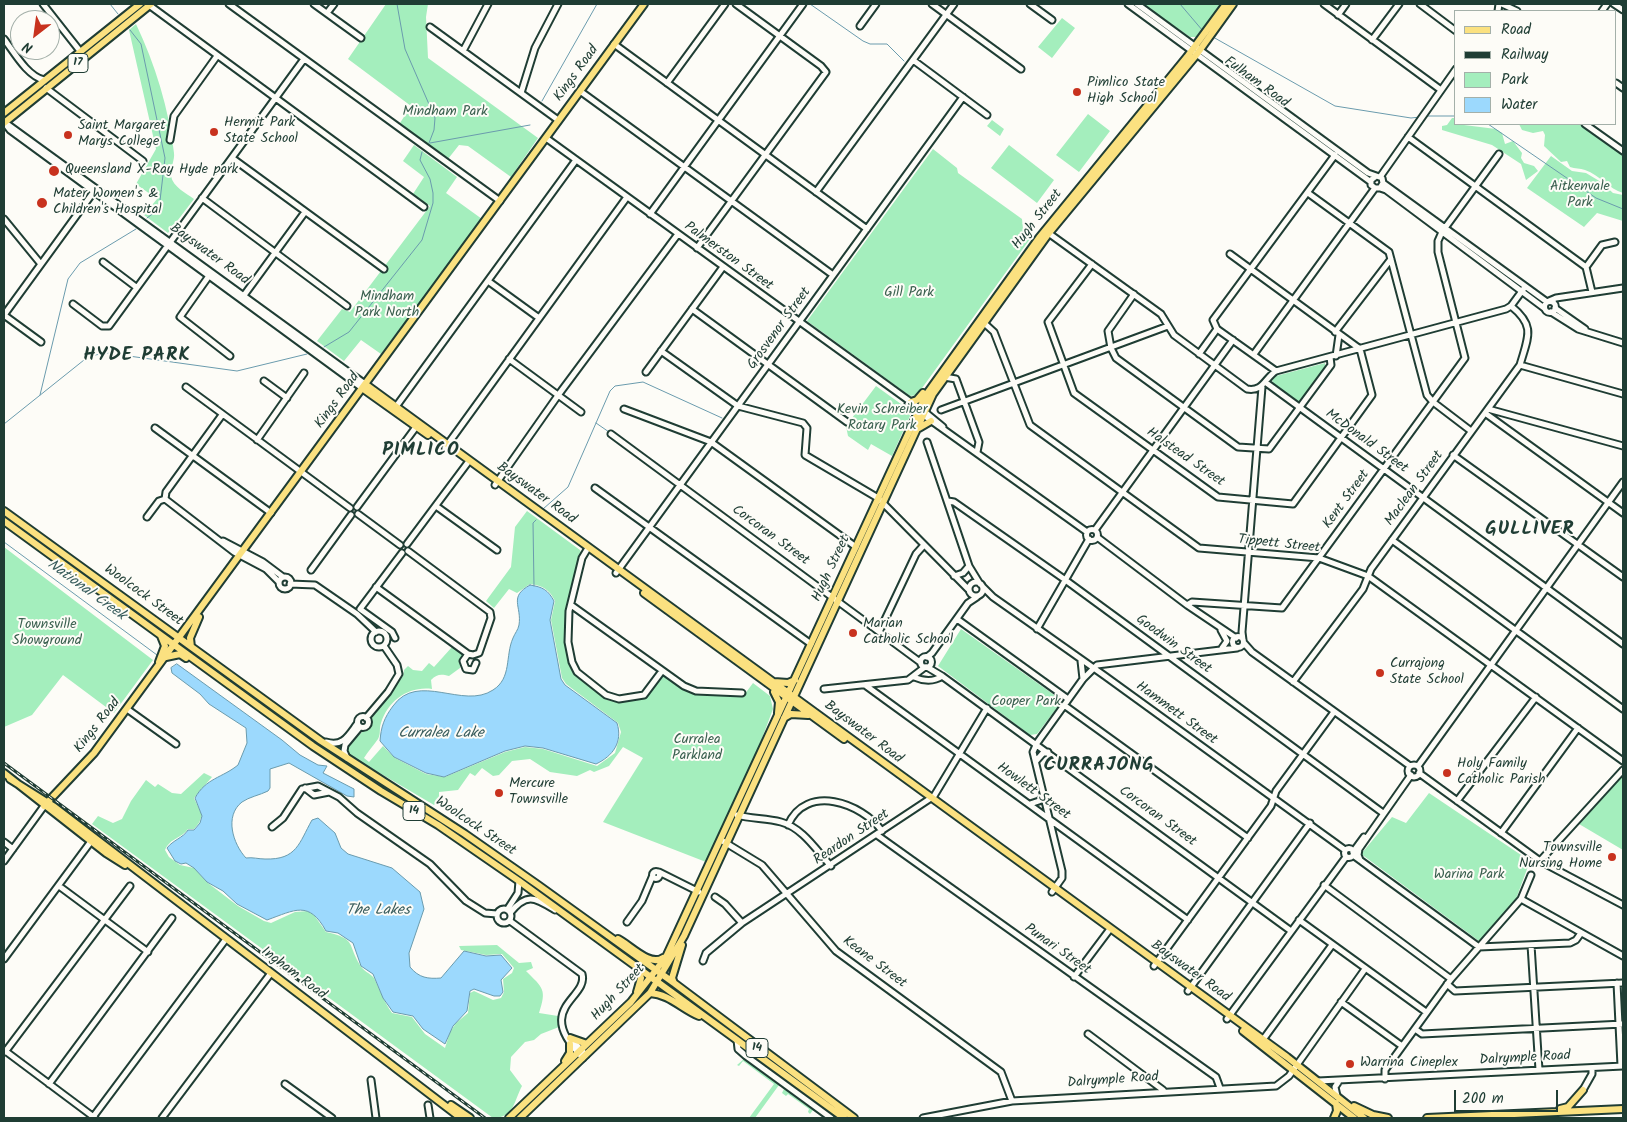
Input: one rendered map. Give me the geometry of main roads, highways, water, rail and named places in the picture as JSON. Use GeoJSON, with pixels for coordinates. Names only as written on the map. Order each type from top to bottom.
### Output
{"type":"FeatureCollection","features":[{"type":"Feature","properties":{"kind":"main road","name":"17"},"geometry":{"type":"LineString","coordinates":[[4,113],[140,4]]}},
{"type":"Feature","properties":{"kind":"main road","name":"Kings Road"},"geometry":{"type":"LineString","coordinates":[[45,804],[94,753],[164,660],[644,4]]}},
{"type":"Feature","properties":{"kind":"main road"},"geometry":{"type":"LineString","coordinates":[[1216,23],[1226,4]]}},
{"type":"Feature","properties":{"kind":"main road"},"geometry":{"type":"LineString","coordinates":[[1216,23],[1233,4]]}},
{"type":"Feature","properties":{"kind":"main road","name":"17"},"geometry":{"type":"LineString","coordinates":[[4,122],[150,5]]}},
{"type":"Feature","properties":{"kind":"main road","name":"Hugh Street"},"geometry":{"type":"LineString","coordinates":[[509,1118],[520,1116],[582,1054],[650,993],[657,983],[666,957],[700,893],[790,698],[811,644],[835,598],[856,547],[916,432],[929,389],[982,321],[1047,232],[1216,23]]}},
{"type":"Feature","properties":{"kind":"main road","name":"Hugh Street"},"geometry":{"type":"LineString","coordinates":[[797,681],[922,412],[982,321]]}},
{"type":"Feature","properties":{"kind":"main road","name":"Bayswater Road"},"geometry":{"type":"LineString","coordinates":[[364,386],[790,698],[809,715],[929,799]]}},
{"type":"Feature","properties":{"kind":"main road"},"geometry":{"type":"LineString","coordinates":[[911,402],[918,400],[929,389]]}},
{"type":"Feature","properties":{"kind":"main road","name":"Bayswater Road"},"geometry":{"type":"LineString","coordinates":[[395,408],[416,427],[446,446]]}},
{"type":"Feature","properties":{"kind":"main road"},"geometry":{"type":"LineString","coordinates":[[916,432],[926,422],[931,421]]}},
{"type":"Feature","properties":{"kind":"main road","name":"Woolcock Street"},"geometry":{"type":"LineString","coordinates":[[4,511],[321,741],[465,834],[674,983],[854,1118]]}},
{"type":"Feature","properties":{"kind":"main road","name":"Woolcock Street"},"geometry":{"type":"LineString","coordinates":[[4,521],[319,751],[438,825],[519,881],[844,1118]]}},
{"type":"Feature","properties":{"kind":"main road"},"geometry":{"type":"LineString","coordinates":[[99,579],[120,591],[172,628],[188,627]]}},
{"type":"Feature","properties":{"kind":"main road"},"geometry":{"type":"LineString","coordinates":[[191,647],[190,638],[203,607]]}},
{"type":"Feature","properties":{"kind":"main road"},"geometry":{"type":"LineString","coordinates":[[156,670],[164,648],[164,642],[159,634]]}},
{"type":"Feature","properties":{"kind":"main road"},"geometry":{"type":"LineString","coordinates":[[164,660],[182,655],[216,675]]}},
{"type":"Feature","properties":{"kind":"main road"},"geometry":{"type":"LineString","coordinates":[[806,706],[800,695],[797,681],[770,684],[778,699],[781,717],[791,714],[809,715]]}},
{"type":"Feature","properties":{"kind":"main road","name":"Bayswater Road"},"geometry":{"type":"LineString","coordinates":[[790,698],[806,706],[929,799],[1228,1017],[1336,1100],[1346,1104],[1364,1118]]}},
{"type":"Feature","properties":{"kind":"main road","name":"Ingham Road"},"geometry":{"type":"LineString","coordinates":[[4,774],[93,840],[112,858],[133,869],[461,1118]]}},
{"type":"Feature","properties":{"kind":"main road","name":"Hugh Street"},"geometry":{"type":"LineString","coordinates":[[520,1116],[550,1079],[582,1054],[587,1044],[631,1002],[651,978],[659,973],[684,936],[700,893]]}},
{"type":"Feature","properties":{"kind":"main road"},"geometry":{"type":"LineString","coordinates":[[601,931],[628,944],[650,960],[658,961],[666,957]]}},
{"type":"Feature","properties":{"kind":"main road"},"geometry":{"type":"LineString","coordinates":[[674,983],[672,978],[684,936]]}},
{"type":"Feature","properties":{"kind":"main road"},"geometry":{"type":"LineString","coordinates":[[631,1002],[642,978],[636,967]]}},
{"type":"Feature","properties":{"kind":"main road"},"geometry":{"type":"LineString","coordinates":[[650,993],[666,996],[687,1011],[709,1020]]}},
{"type":"Feature","properties":{"kind":"main road"},"geometry":{"type":"LineString","coordinates":[[550,1079],[568,1056],[568,1039],[587,1044]]}},
{"type":"Feature","properties":{"kind":"main road","name":"Bayswater Road"},"geometry":{"type":"LineString","coordinates":[[1295,1067],[1318,1082],[1354,1118]]}},
{"type":"Feature","properties":{"kind":"main road"},"geometry":{"type":"LineString","coordinates":[[1548,1113],[1549,1110],[1568,1107],[1583,1090],[1581,1103],[1584,1108],[1592,1110]]}},
{"type":"Feature","properties":{"kind":"main road","name":"Ingham Road"},"geometry":{"type":"LineString","coordinates":[[438,1099],[453,1106],[470,1118]]}},
{"type":"Feature","properties":{"kind":"main road"},"geometry":{"type":"LineString","coordinates":[[1334,1118],[1337,1112],[1336,1100]]}},
{"type":"Feature","properties":{"kind":"main road"},"geometry":{"type":"LineString","coordinates":[[1346,1104],[1351,1104],[1365,1112],[1388,1118]]}},
{"type":"Feature","properties":{"kind":"main road"},"geometry":{"type":"LineString","coordinates":[[453,1106],[460,1107],[476,1118]]}},
{"type":"Feature","properties":{"kind":"main road"},"geometry":{"type":"LineString","coordinates":[[1428,1118],[1623,1109]]}},
{"type":"Feature","properties":{"kind":"water","name":"Curralea Lake"},"geometry":{"type":"Polygon","coordinates":[[[530,585],[545,590],[554,601],[550,620],[561,679],[565,685],[617,723],[619,736],[612,753],[596,764],[543,748],[525,746],[505,751],[444,777],[426,773],[394,757],[380,741],[380,736],[387,715],[403,696],[415,692],[428,691],[468,696],[481,695],[499,685],[506,673],[511,645],[519,625],[517,602],[519,594],[530,585]]]}},
{"type":"Feature","properties":{"kind":"water","name":"The Lakes"},"geometry":{"type":"Polygon","coordinates":[[[177,664],[300,755],[318,765],[327,766],[323,773],[354,789],[354,797],[347,796],[289,763],[270,769],[270,788],[268,791],[242,802],[236,808],[233,815],[232,830],[234,838],[246,858],[276,859],[284,857],[291,853],[300,843],[312,820],[318,818],[335,833],[341,848],[348,854],[392,868],[420,892],[424,909],[409,953],[410,967],[417,974],[428,978],[441,978],[464,951],[486,956],[501,955],[512,968],[501,980],[503,992],[500,996],[494,996],[474,989],[470,991],[467,1011],[453,1026],[445,1044],[423,1029],[413,1016],[393,1012],[383,998],[373,974],[361,966],[353,943],[338,933],[326,931],[314,915],[301,910],[267,920],[237,904],[223,891],[207,882],[194,868],[186,863],[181,864],[175,861],[167,848],[188,830],[194,830],[200,823],[202,816],[195,798],[199,791],[209,782],[238,765],[247,743],[246,728],[209,704],[200,694],[172,673],[171,668],[177,664]]]}},
{"type":"Feature","properties":{"kind":"waterway"},"geometry":{"type":"LineString","coordinates":[[110,4],[118,14]]}},
{"type":"Feature","properties":{"kind":"waterway"},"geometry":{"type":"LineString","coordinates":[[397,4],[405,49],[435,118],[434,130],[429,143]]}},
{"type":"Feature","properties":{"kind":"waterway"},"geometry":{"type":"LineString","coordinates":[[542,101],[597,4]]}},
{"type":"Feature","properties":{"kind":"waterway"},"geometry":{"type":"LineString","coordinates":[[810,4],[863,41],[870,44],[887,44],[904,61]]}},
{"type":"Feature","properties":{"kind":"waterway"},"geometry":{"type":"LineString","coordinates":[[1180,4],[1203,31]]}},
{"type":"Feature","properties":{"kind":"waterway"},"geometry":{"type":"LineString","coordinates":[[130,30],[141,44],[165,158],[159,209],[147,218]]}},
{"type":"Feature","properties":{"kind":"waterway"},"geometry":{"type":"LineString","coordinates":[[1213,37],[1335,106],[1411,118],[1420,117]]}},
{"type":"Feature","properties":{"kind":"waterway"},"geometry":{"type":"LineString","coordinates":[[1424,116],[1454,116]]}},
{"type":"Feature","properties":{"kind":"waterway"},"geometry":{"type":"LineString","coordinates":[[430,143],[530,125]]}},
{"type":"Feature","properties":{"kind":"waterway"},"geometry":{"type":"LineString","coordinates":[[1489,125],[1596,198],[1623,209]]}},
{"type":"Feature","properties":{"kind":"waterway"},"geometry":{"type":"LineString","coordinates":[[324,347],[349,332],[422,240],[433,203],[430,179],[420,160],[422,152]]}},
{"type":"Feature","properties":{"kind":"waterway"},"geometry":{"type":"LineString","coordinates":[[40,395],[68,279],[80,263],[136,229]]}},
{"type":"Feature","properties":{"kind":"waterway"},"geometry":{"type":"LineString","coordinates":[[4,424],[89,356],[107,353],[237,371],[307,354]]}},
{"type":"Feature","properties":{"kind":"waterway"},"geometry":{"type":"LineString","coordinates":[[543,509],[568,487],[610,391],[615,386],[643,382],[722,418]]}},
{"type":"Feature","properties":{"kind":"waterway"},"geometry":{"type":"LineString","coordinates":[[596,423],[609,432]]}},
{"type":"Feature","properties":{"kind":"waterway"},"geometry":{"type":"LineString","coordinates":[[534,586],[533,523],[536,520]]}},
{"type":"Feature","properties":{"kind":"waterway","name":"National Creek"},"geometry":{"type":"LineString","coordinates":[[4,542],[157,655]]}},
{"type":"Feature","properties":{"kind":"railway"},"geometry":{"type":"LineString","coordinates":[[4,763],[485,1118]]}},
{"type":"Feature","properties":{"kind":"place","name":"Pimlico State High School"},"geometry":{"type":"Point","coordinates":[1077,92]}},
{"type":"Feature","properties":{"kind":"place","name":"Hermit Park State School"},"geometry":{"type":"Point","coordinates":[214,132]}},
{"type":"Feature","properties":{"kind":"place","name":"Saint Margaret Marys College"},"geometry":{"type":"Point","coordinates":[68,135]}},
{"type":"Feature","properties":{"kind":"place","name":"Queensland X-Ray Hyde park"},"geometry":{"type":"Point","coordinates":[54,171]}},
{"type":"Feature","properties":{"kind":"place","name":"Mater Women's & Children's Hospital"},"geometry":{"type":"Point","coordinates":[42,203]}},
{"type":"Feature","properties":{"kind":"place","name":"Marian Catholic School"},"geometry":{"type":"Point","coordinates":[853,633]}},
{"type":"Feature","properties":{"kind":"place","name":"Currajong State School"},"geometry":{"type":"Point","coordinates":[1380,673]}},
{"type":"Feature","properties":{"kind":"place","name":"Holy Family Catholic Parish"},"geometry":{"type":"Point","coordinates":[1447,773]}},
{"type":"Feature","properties":{"kind":"place","name":"Mercure Townsville"},"geometry":{"type":"Point","coordinates":[499,793]}},
{"type":"Feature","properties":{"kind":"place","name":"Townsville Nursing Home"},"geometry":{"type":"Point","coordinates":[1612,857]}},
{"type":"Feature","properties":{"kind":"place","name":"Warrina Cineplex"},"geometry":{"type":"Point","coordinates":[1350,1064]}},
{"type":"Feature","properties":{"kind":"district","name":"HYDE PARK"},"geometry":{"type":"Point","coordinates":[137,357]}},
{"type":"Feature","properties":{"kind":"district","name":"PIMLICO"},"geometry":{"type":"Point","coordinates":[421,452]}},
{"type":"Feature","properties":{"kind":"district","name":"GULLIVER"},"geometry":{"type":"Point","coordinates":[1530,531]}},
{"type":"Feature","properties":{"kind":"district","name":"CURRAJONG"},"geometry":{"type":"Point","coordinates":[1099,767]}},
{"type":"Feature","properties":{"kind":"park label","name":"Mindham Park"},"geometry":{"type":"Point","coordinates":[445,113]}},
{"type":"Feature","properties":{"kind":"park label","name":"Aitkenvale Park"},"geometry":{"type":"Point","coordinates":[1580,196]}},
{"type":"Feature","properties":{"kind":"park label","name":"Gill Park"},"geometry":{"type":"Point","coordinates":[909,294]}},
{"type":"Feature","properties":{"kind":"park label","name":"Mindham Park North"},"geometry":{"type":"Point","coordinates":[387,306]}},
{"type":"Feature","properties":{"kind":"park label","name":"Kevin Schreiber Rotary Park"},"geometry":{"type":"Point","coordinates":[882,420]}},
{"type":"Feature","properties":{"kind":"park label","name":"Townsville Showground"},"geometry":{"type":"Point","coordinates":[47,634]}},
{"type":"Feature","properties":{"kind":"park label","name":"Cooper Park"},"geometry":{"type":"Point","coordinates":[1026,703]}},
{"type":"Feature","properties":{"kind":"park label","name":"Curralea Parkland"},"geometry":{"type":"Point","coordinates":[697,750]}},
{"type":"Feature","properties":{"kind":"park label","name":"Warina Park"},"geometry":{"type":"Point","coordinates":[1469,876]}}]}
